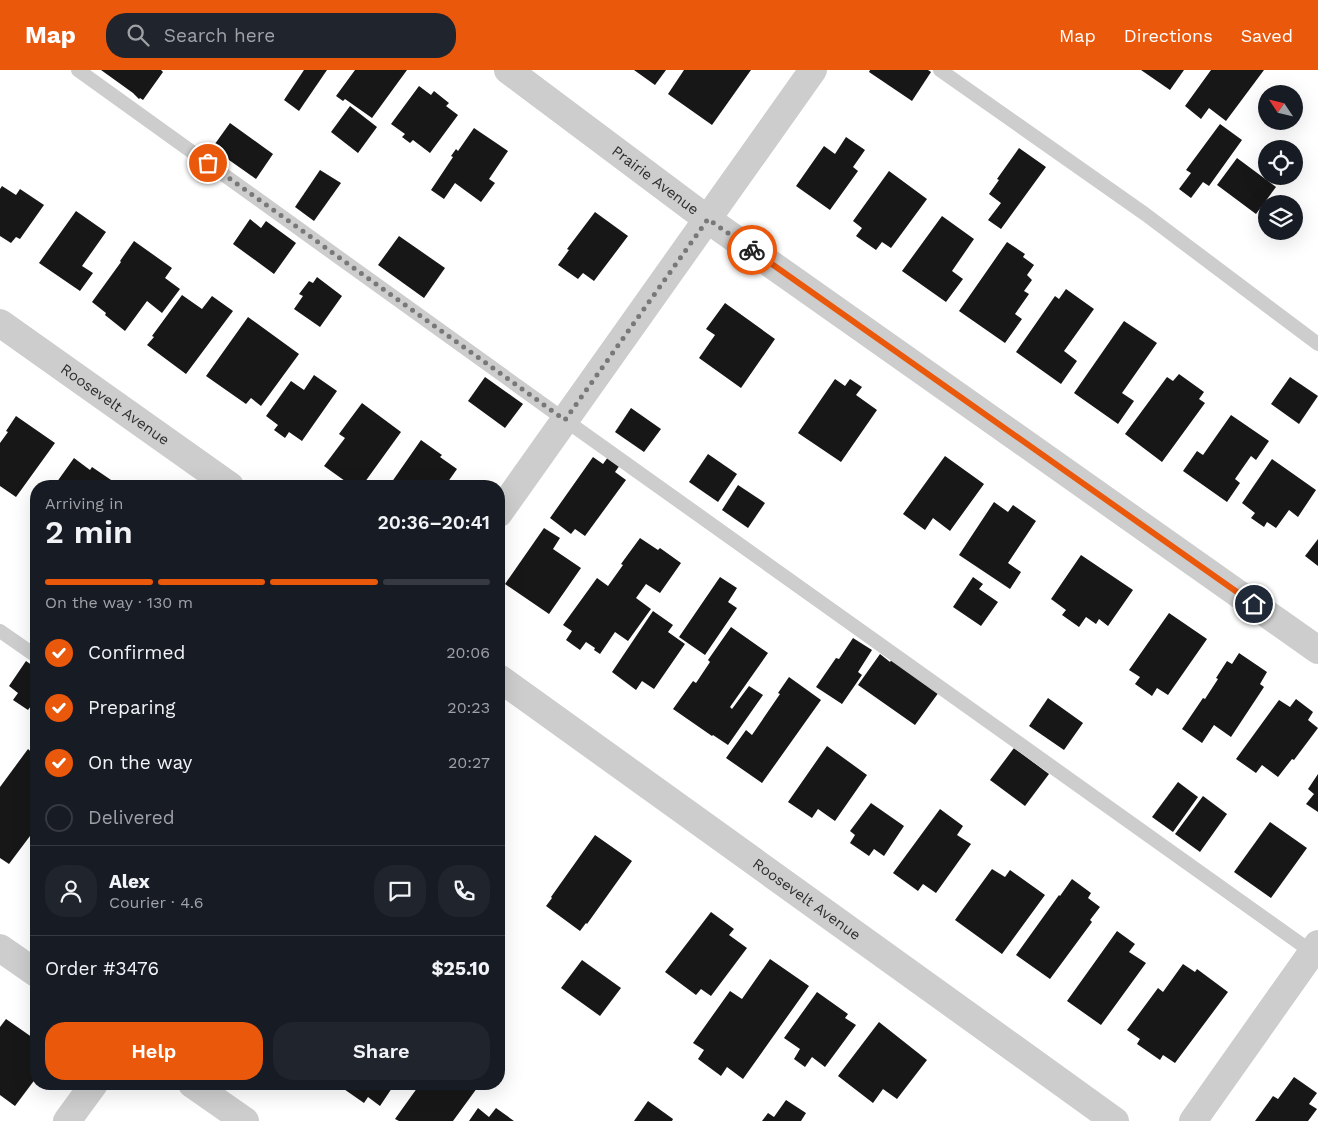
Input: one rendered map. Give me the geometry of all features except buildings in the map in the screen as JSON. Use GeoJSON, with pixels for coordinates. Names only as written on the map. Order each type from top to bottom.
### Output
{"type":"FeatureCollection","features":[{"type":"Feature","properties":{"kind":"street","name":"Prairie Avenue"},"geometry":{"type":"LineString","coordinates":[[508,70],[708,219],[1318,650]]}},
{"type":"Feature","properties":{"kind":"street"},"geometry":{"type":"LineString","coordinates":[[505,505],[813,70]]}},
{"type":"Feature","properties":{"kind":"street","name":"Roosevelt Avenue"},"geometry":{"type":"LineString","coordinates":[[0,323],[222,480]]}},
{"type":"Feature","properties":{"kind":"street","name":"Roosevelt Avenue"},"geometry":{"type":"LineString","coordinates":[[505,682],[1115,1121]]}},
{"type":"Feature","properties":{"kind":"street"},"geometry":{"type":"LineString","coordinates":[[0,948],[30,969]]}},
{"type":"Feature","properties":{"kind":"street"},"geometry":{"type":"LineString","coordinates":[[1193,1121],[1315,948]]}},
{"type":"Feature","properties":{"kind":"street"},"geometry":{"type":"LineString","coordinates":[[68,1121],[90,1090]]}},
{"type":"Feature","properties":{"kind":"street"},"geometry":{"type":"LineString","coordinates":[[201,1090],[245,1121]]}},
{"type":"Feature","properties":{"kind":"lane"},"geometry":{"type":"LineString","coordinates":[[78,70],[565,420],[1315,948]]}},
{"type":"Feature","properties":{"kind":"lane"},"geometry":{"type":"LineString","coordinates":[[940,70],[1145,214],[1318,344]]}},
{"type":"Feature","properties":{"kind":"lane"},"geometry":{"type":"LineString","coordinates":[[0,631],[30,652]]}},
{"type":"Feature","properties":{"kind":"way so far"},"geometry":{"type":"LineString","coordinates":[[208,163],[565,420],[708,219],[752,250]]}},
{"type":"Feature","properties":{"kind":"route"},"geometry":{"type":"LineString","coordinates":[[752,250],[1254,604]]}}]}
